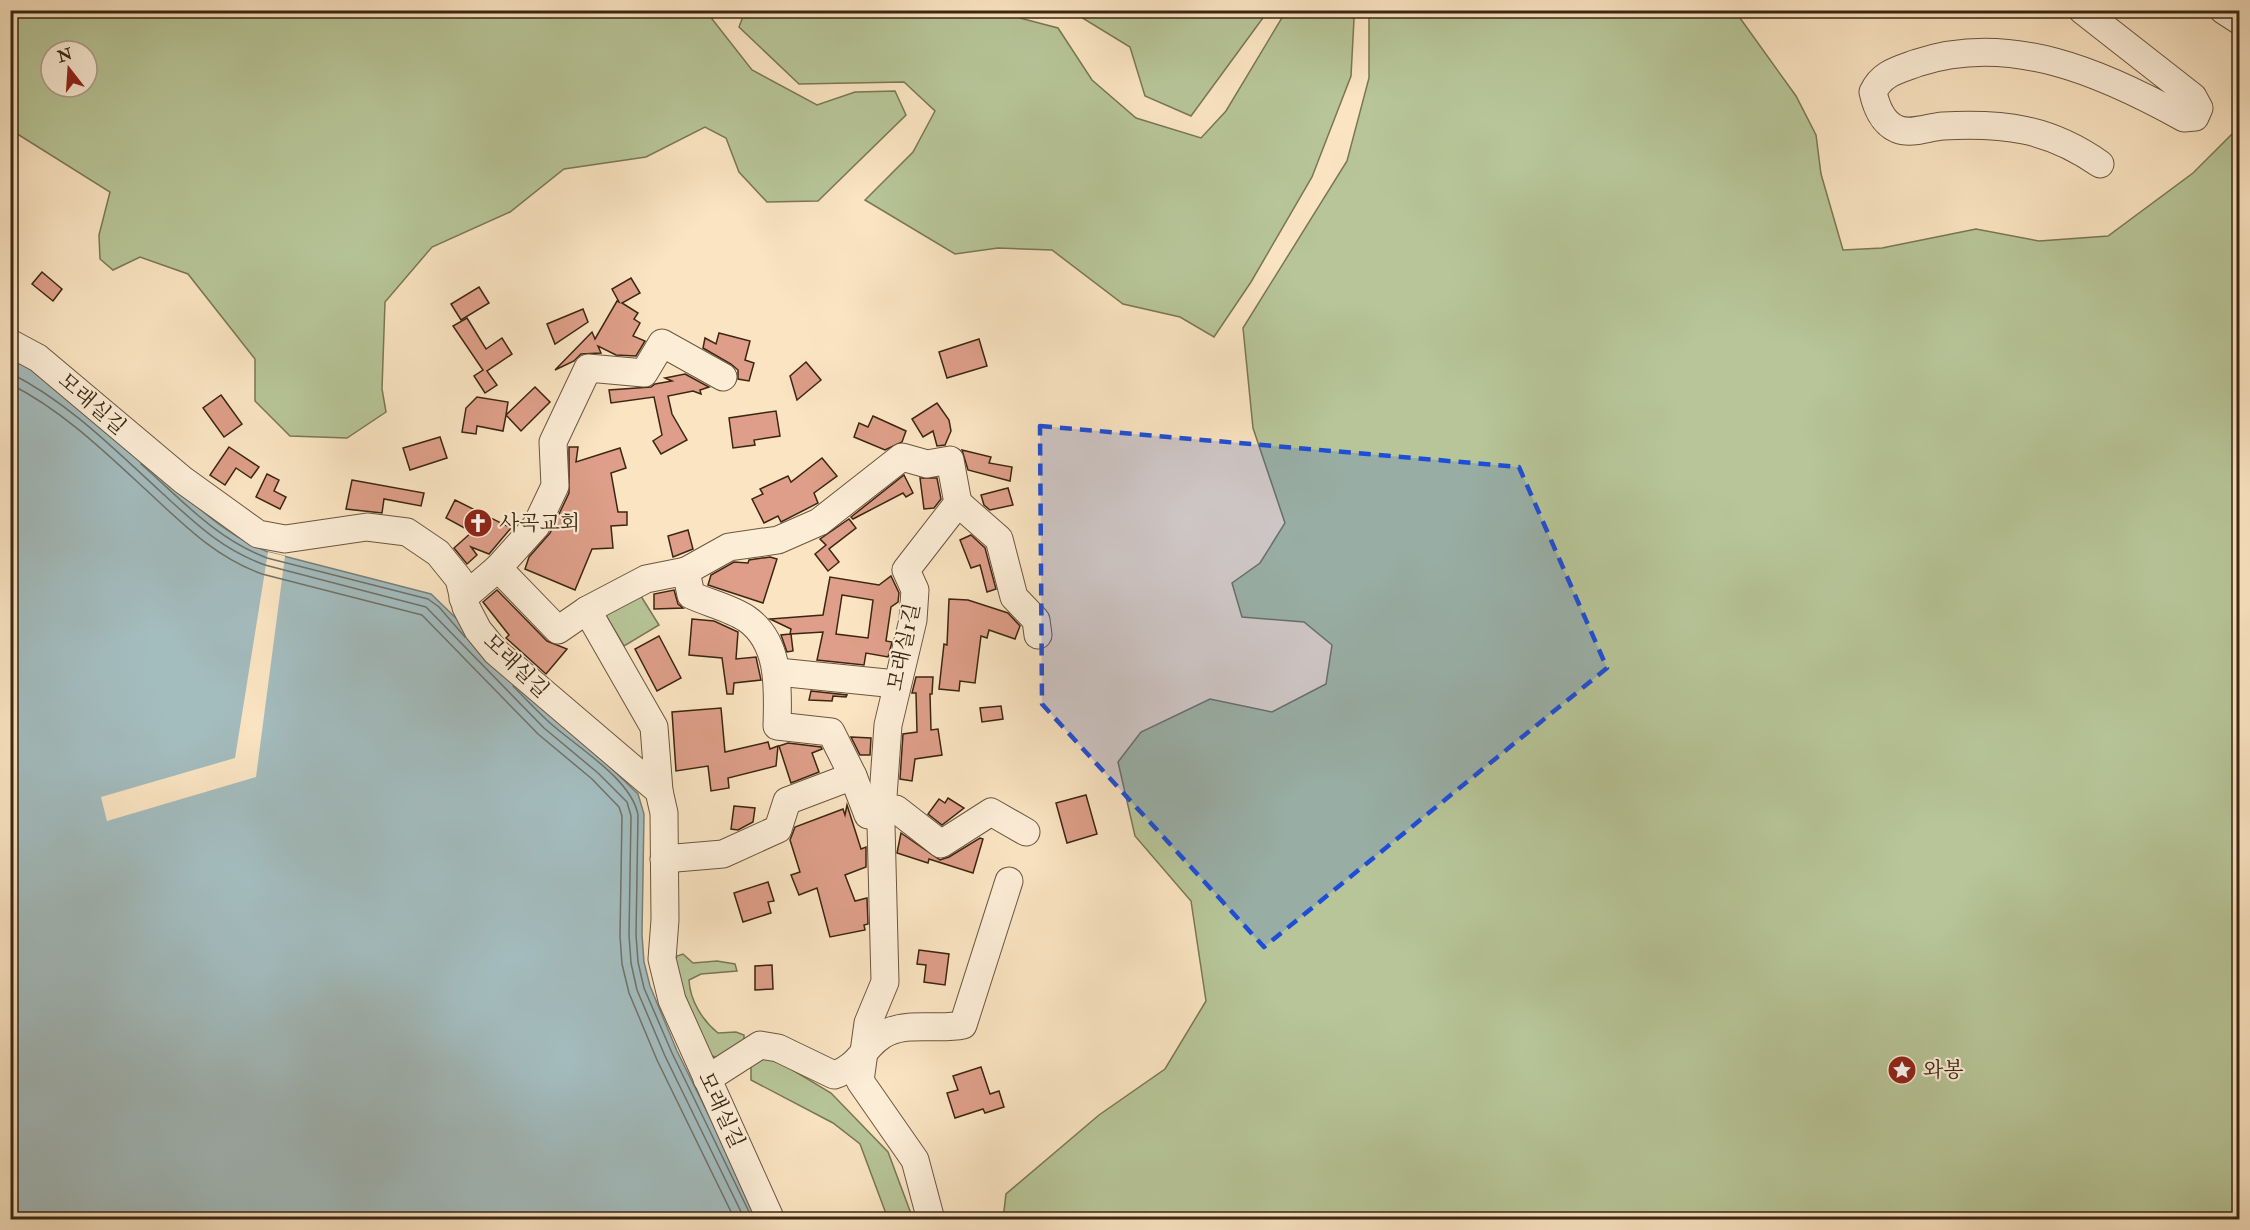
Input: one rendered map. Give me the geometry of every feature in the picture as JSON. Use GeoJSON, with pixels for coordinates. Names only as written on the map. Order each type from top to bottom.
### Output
{"type":"FeatureCollection","features":[{"type":"Feature","properties":{"kind":"street"},"geometry":{"type":"LineString","coordinates":[[2082,10],[2193,97],[2199,108],[2194,117],[2184,118],[2076,67],[2034,55],[1990,51],[1926,60],[1900,69],[1886,75],[1873,92],[1884,119],[1896,128],[1909,131],[1985,125],[2021,128],[2076,147],[2100,164]]}},
{"type":"Feature","properties":{"kind":"street"},"geometry":{"type":"LineString","coordinates":[[2223,10],[2240,21]]}},
{"type":"Feature","properties":{"kind":"street","name":"모래실길"},"geometry":{"type":"LineString","coordinates":[[10,343],[38,358],[183,480],[258,534],[285,539],[367,527],[407,532],[438,553],[459,579],[464,598],[478,630],[496,652],[660,791],[664,813],[662,959],[672,1000],[771,1220]]}},
{"type":"Feature","properties":{"kind":"street"},"geometry":{"type":"LineString","coordinates":[[464,598],[498,568],[536,526],[555,486],[553,442],[588,368],[644,373],[662,344],[723,377]]}},
{"type":"Feature","properties":{"kind":"street"},"geometry":{"type":"LineString","coordinates":[[498,568],[558,630],[587,610],[646,579],[686,571],[729,547],[778,540],[819,522],[902,457],[927,464],[950,460],[958,502],[999,538],[1014,597],[1036,620],[1038,634]]}},
{"type":"Feature","properties":{"kind":"street","name":"모래실1길"},"geometry":{"type":"LineString","coordinates":[[931,1220],[915,1160],[860,1081],[868,1023],[885,982],[882,813],[888,725],[913,620],[915,590],[906,570],[958,502]]}},
{"type":"Feature","properties":{"kind":"street"},"geometry":{"type":"LineString","coordinates":[[686,571],[691,595],[747,619],[762,636],[778,672],[777,726],[831,732],[853,776],[868,816],[896,808],[941,844],[992,812],[1026,832]]}},
{"type":"Feature","properties":{"kind":"street"},"geometry":{"type":"LineString","coordinates":[[587,610],[654,727],[660,791]]}},
{"type":"Feature","properties":{"kind":"street"},"geometry":{"type":"LineString","coordinates":[[778,672],[897,684]]}},
{"type":"Feature","properties":{"kind":"street"},"geometry":{"type":"LineString","coordinates":[[664,859],[723,854],[778,829],[787,801],[853,776]]}},
{"type":"Feature","properties":{"kind":"street"},"geometry":{"type":"LineString","coordinates":[[707,1079],[760,1045],[778,1048],[834,1075],[850,1071],[864,1052],[888,1032],[919,1027],[946,1029],[963,1025],[1010,881]]}},
{"type":"Feature","properties":{"kind":"highlighted area"},"geometry":{"type":"Polygon","coordinates":[[[1040,426],[1519,467],[1607,668],[1264,947],[1042,704],[1040,426]]]}},
{"type":"Feature","properties":{"kind":"green space"},"geometry":{"type":"Polygon","coordinates":[[[1268,10],[1191,116],[1145,96],[1130,47],[1071,11],[1268,10]]]}},
{"type":"Feature","properties":{"kind":"green space"},"geometry":{"type":"Polygon","coordinates":[[[10,11],[717,11],[712,19],[752,70],[817,105],[855,92],[895,91],[906,115],[818,201],[767,202],[739,172],[726,138],[705,127],[646,157],[564,169],[510,212],[432,247],[385,302],[382,389],[386,412],[347,438],[290,436],[255,401],[255,359],[188,274],[140,257],[113,270],[100,259],[99,235],[110,192],[11,130],[10,11]]]}},
{"type":"Feature","properties":{"kind":"green space"},"geometry":{"type":"Polygon","coordinates":[[[745,11],[993,11],[1058,28],[1092,80],[1136,118],[1201,138],[1226,111],[1286,11],[1342,11],[1354,19],[1351,76],[1312,177],[1251,282],[1214,337],[1180,317],[1123,304],[1052,250],[998,248],[955,254],[865,200],[913,152],[935,111],[904,82],[799,84],[739,27],[745,11]]]}},
{"type":"Feature","properties":{"kind":"green space"},"geometry":{"type":"Polygon","coordinates":[[[1369,11],[1735,11],[1796,96],[1816,135],[1821,174],[1843,250],[1882,248],[1976,229],[2039,241],[2108,236],[2193,173],[2239,127],[2239,1219],[1003,1219],[1006,1194],[1099,1115],[1165,1069],[1206,1001],[1191,901],[1135,836],[1118,762],[1141,732],[1210,699],[1272,712],[1326,684],[1332,645],[1304,622],[1242,617],[1232,583],[1260,563],[1285,523],[1253,428],[1243,328],[1347,161],[1369,78],[1369,11]]]}},
{"type":"Feature","properties":{"kind":"green space"},"geometry":{"type":"Polygon","coordinates":[[[639,593],[659,625],[624,646],[605,614],[639,593]]]}},
{"type":"Feature","properties":{"kind":"green space"},"geometry":{"type":"Polygon","coordinates":[[[683,954],[693,963],[717,961],[735,964],[737,971],[701,974],[689,980],[695,1003],[712,1028],[718,1033],[736,1032],[744,1035],[744,1044],[724,1058],[711,1056],[672,969],[677,956],[683,954]]]}},
{"type":"Feature","properties":{"kind":"green space"},"geometry":{"type":"Polygon","coordinates":[[[771,1057],[831,1093],[888,1152],[913,1219],[888,1219],[860,1144],[833,1123],[751,1080],[751,1063],[771,1057]]]}},
{"type":"Feature","properties":{"kind":"water"},"geometry":{"type":"Polygon","coordinates":[[[10,358],[54,384],[74,399],[113,430],[204,512],[239,538],[268,552],[431,594],[638,794],[644,814],[642,935],[644,962],[650,986],[677,1051],[760,1219],[11,1219],[10,358]]]}},
{"type":"Feature","properties":{"kind":"pier"},"geometry":{"type":"Polygon","coordinates":[[[268,552],[285,556],[256,777],[107,821],[101,797],[235,758],[268,552]]]}},
{"type":"Feature","properties":{"kind":"building"},"geometry":{"type":"Polygon","coordinates":[[[42,272],[62,289],[53,301],[32,284],[42,272]]]}},
{"type":"Feature","properties":{"kind":"building"},"geometry":{"type":"Polygon","coordinates":[[[631,278],[640,293],[622,303],[638,313],[634,319],[640,323],[633,336],[645,341],[636,356],[616,355],[598,346],[601,353],[581,354],[574,361],[555,370],[592,332],[595,339],[617,301],[619,302],[612,289],[631,278]]]}},
{"type":"Feature","properties":{"kind":"building"},"geometry":{"type":"Polygon","coordinates":[[[479,287],[489,303],[461,320],[451,304],[479,287]]]}},
{"type":"Feature","properties":{"kind":"building"},"geometry":{"type":"Polygon","coordinates":[[[583,309],[588,322],[555,344],[547,324],[583,309]]]}},
{"type":"Feature","properties":{"kind":"building"},"geometry":{"type":"Polygon","coordinates":[[[467,318],[486,349],[502,338],[512,354],[487,371],[497,385],[485,393],[474,376],[483,370],[453,326],[467,318]]]}},
{"type":"Feature","properties":{"kind":"building"},"geometry":{"type":"Polygon","coordinates":[[[719,333],[750,341],[745,360],[754,363],[749,381],[738,379],[738,370],[703,348],[705,338],[716,344],[719,333]]]}},
{"type":"Feature","properties":{"kind":"building"},"geometry":{"type":"Polygon","coordinates":[[[979,339],[987,366],[947,378],[939,352],[979,339]]]}},
{"type":"Feature","properties":{"kind":"building"},"geometry":{"type":"Polygon","coordinates":[[[806,362],[821,380],[797,400],[790,376],[806,362]]]}},
{"type":"Feature","properties":{"kind":"building"},"geometry":{"type":"Polygon","coordinates":[[[685,374],[709,387],[700,390],[701,394],[693,391],[668,396],[672,414],[687,440],[661,454],[653,441],[662,435],[654,397],[611,403],[609,390],[651,387],[672,381],[665,378],[685,374]]]}},
{"type":"Feature","properties":{"kind":"building"},"geometry":{"type":"Polygon","coordinates":[[[535,387],[550,402],[521,431],[506,415],[535,387]]]}},
{"type":"Feature","properties":{"kind":"building"},"geometry":{"type":"Polygon","coordinates":[[[221,395],[242,424],[224,437],[203,408],[221,395]]]}},
{"type":"Feature","properties":{"kind":"building"},"geometry":{"type":"Polygon","coordinates":[[[477,397],[508,402],[503,431],[477,426],[476,434],[462,432],[466,408],[477,397]]]}},
{"type":"Feature","properties":{"kind":"building"},"geometry":{"type":"Polygon","coordinates":[[[937,403],[949,420],[951,431],[945,445],[937,446],[933,431],[923,437],[912,419],[937,403]]]}},
{"type":"Feature","properties":{"kind":"building"},"geometry":{"type":"Polygon","coordinates":[[[776,411],[780,436],[754,440],[755,445],[733,448],[729,418],[776,411]]]}},
{"type":"Feature","properties":{"kind":"building"},"geometry":{"type":"Polygon","coordinates":[[[873,416],[906,431],[902,442],[885,450],[854,437],[859,423],[868,427],[873,416]]]}},
{"type":"Feature","properties":{"kind":"building"},"geometry":{"type":"Polygon","coordinates":[[[440,437],[447,458],[410,470],[403,448],[440,437]]]}},
{"type":"Feature","properties":{"kind":"building"},"geometry":{"type":"Polygon","coordinates":[[[229,447],[259,467],[251,478],[236,468],[225,485],[210,475],[229,447]]]}},
{"type":"Feature","properties":{"kind":"building"},"geometry":{"type":"Polygon","coordinates":[[[569,447],[578,447],[576,462],[620,448],[626,468],[611,473],[618,512],[627,512],[627,525],[611,526],[613,548],[592,549],[575,590],[525,569],[529,557],[550,533],[569,493],[569,447]]]}},
{"type":"Feature","properties":{"kind":"building"},"geometry":{"type":"Polygon","coordinates":[[[962,450],[991,457],[989,463],[1012,467],[1010,481],[968,470],[962,450]]]}},
{"type":"Feature","properties":{"kind":"building"},"geometry":{"type":"Polygon","coordinates":[[[822,458],[837,476],[814,493],[818,503],[781,522],[778,516],[764,523],[752,499],[763,494],[760,489],[788,476],[791,482],[822,458]]]}},
{"type":"Feature","properties":{"kind":"building"},"geometry":{"type":"Polygon","coordinates":[[[267,474],[279,480],[274,491],[286,497],[280,509],[256,497],[267,474]]]}},
{"type":"Feature","properties":{"kind":"building"},"geometry":{"type":"Polygon","coordinates":[[[904,475],[913,493],[906,497],[903,493],[853,519],[851,517],[904,475]]]}},
{"type":"Feature","properties":{"kind":"building"},"geometry":{"type":"Polygon","coordinates":[[[920,478],[937,478],[941,499],[934,508],[924,509],[920,478]]]}},
{"type":"Feature","properties":{"kind":"building"},"geometry":{"type":"Polygon","coordinates":[[[352,480],[424,493],[421,506],[384,499],[382,513],[346,509],[352,480]]]}},
{"type":"Feature","properties":{"kind":"building"},"geometry":{"type":"Polygon","coordinates":[[[1008,488],[1013,505],[990,510],[984,505],[981,495],[1008,488]]]}},
{"type":"Feature","properties":{"kind":"building","name":"사곡교회"},"geometry":{"type":"Polygon","coordinates":[[[455,500],[511,528],[489,554],[471,547],[477,555],[467,564],[454,548],[472,532],[446,518],[455,500]]]}},
{"type":"Feature","properties":{"kind":"building"},"geometry":{"type":"Polygon","coordinates":[[[849,519],[856,528],[829,549],[839,562],[828,571],[815,554],[826,545],[820,539],[849,519]]]}},
{"type":"Feature","properties":{"kind":"building"},"geometry":{"type":"Polygon","coordinates":[[[688,530],[693,549],[673,557],[668,536],[688,530]]]}},
{"type":"Feature","properties":{"kind":"building"},"geometry":{"type":"Polygon","coordinates":[[[971,535],[985,548],[996,589],[987,592],[980,565],[971,568],[960,540],[971,535]]]}},
{"type":"Feature","properties":{"kind":"building"},"geometry":{"type":"Polygon","coordinates":[[[770,557],[777,559],[763,603],[708,585],[711,575],[734,562],[748,563],[749,560],[770,557]]]}},
{"type":"Feature","properties":{"kind":"building"},"geometry":{"type":"Polygon","coordinates":[[[891,576],[899,593],[898,602],[891,607],[886,641],[892,642],[888,657],[866,653],[864,665],[817,660],[823,632],[791,634],[793,651],[787,652],[781,635],[790,634],[791,629],[770,619],[823,615],[830,577],[879,585],[891,576]],[[842,595],[836,634],[868,638],[873,600],[842,595]]]}},
{"type":"Feature","properties":{"kind":"building"},"geometry":{"type":"Polygon","coordinates":[[[497,590],[547,641],[567,649],[546,674],[506,638],[509,635],[483,602],[497,590]]]}},
{"type":"Feature","properties":{"kind":"building"},"geometry":{"type":"Polygon","coordinates":[[[674,590],[678,604],[683,608],[654,609],[654,594],[674,590]]]}},
{"type":"Feature","properties":{"kind":"building"},"geometry":{"type":"Polygon","coordinates":[[[949,599],[968,600],[1008,613],[1020,626],[1015,639],[989,630],[987,638],[981,636],[975,683],[960,681],[959,691],[939,689],[944,644],[947,645],[949,599]]]}},
{"type":"Feature","properties":{"kind":"building"},"geometry":{"type":"Polygon","coordinates":[[[692,619],[714,621],[738,632],[736,659],[756,657],[761,680],[734,683],[733,694],[727,694],[722,658],[689,655],[692,619]]]}},
{"type":"Feature","properties":{"kind":"building"},"geometry":{"type":"Polygon","coordinates":[[[659,636],[681,678],[657,691],[635,649],[659,636]]]}},
{"type":"Feature","properties":{"kind":"building"},"geometry":{"type":"Polygon","coordinates":[[[916,677],[933,677],[932,694],[930,694],[931,730],[938,729],[942,755],[915,759],[912,781],[900,779],[903,734],[917,732],[916,693],[912,693],[916,677]]]}},
{"type":"Feature","properties":{"kind":"building"},"geometry":{"type":"Polygon","coordinates":[[[811,691],[847,695],[846,697],[833,696],[832,701],[809,700],[811,691]]]}},
{"type":"Feature","properties":{"kind":"building"},"geometry":{"type":"Polygon","coordinates":[[[1001,706],[1003,719],[982,722],[980,708],[1001,706]]]}},
{"type":"Feature","properties":{"kind":"building"},"geometry":{"type":"Polygon","coordinates":[[[721,708],[725,752],[768,742],[770,749],[778,746],[776,766],[728,778],[729,788],[711,791],[708,766],[676,771],[672,712],[721,708]]]}},
{"type":"Feature","properties":{"kind":"building"},"geometry":{"type":"Polygon","coordinates":[[[851,737],[871,738],[870,755],[860,755],[851,737]]]}},
{"type":"Feature","properties":{"kind":"building"},"geometry":{"type":"Polygon","coordinates":[[[788,743],[821,747],[822,749],[812,753],[819,772],[791,783],[779,746],[788,743]]]}},
{"type":"Feature","properties":{"kind":"building"},"geometry":{"type":"Polygon","coordinates":[[[1086,795],[1097,834],[1067,843],[1056,803],[1086,795]]]}},
{"type":"Feature","properties":{"kind":"building"},"geometry":{"type":"Polygon","coordinates":[[[948,798],[964,808],[942,825],[928,814],[939,799],[945,803],[948,798]]]}},
{"type":"Feature","properties":{"kind":"building"},"geometry":{"type":"Polygon","coordinates":[[[847,805],[861,849],[866,847],[866,867],[845,875],[855,901],[867,898],[868,924],[864,925],[865,930],[830,937],[817,888],[799,895],[791,875],[800,872],[790,840],[795,827],[843,809],[845,815],[847,805]]]}},
{"type":"Feature","properties":{"kind":"building"},"geometry":{"type":"Polygon","coordinates":[[[734,806],[755,808],[753,822],[738,830],[731,829],[734,806]]]}},
{"type":"Feature","properties":{"kind":"building"},"geometry":{"type":"Polygon","coordinates":[[[901,833],[940,860],[980,838],[983,839],[973,873],[929,859],[928,863],[897,853],[901,833]]]}},
{"type":"Feature","properties":{"kind":"building"},"geometry":{"type":"Polygon","coordinates":[[[768,882],[774,901],[768,902],[771,913],[743,922],[734,893],[768,882]]]}},
{"type":"Feature","properties":{"kind":"building"},"geometry":{"type":"Polygon","coordinates":[[[919,950],[949,954],[945,985],[924,982],[926,965],[917,964],[919,950]]]}},
{"type":"Feature","properties":{"kind":"building"},"geometry":{"type":"Polygon","coordinates":[[[772,965],[773,989],[755,990],[755,966],[772,965]]]}},
{"type":"Feature","properties":{"kind":"building"},"geometry":{"type":"Polygon","coordinates":[[[981,1067],[990,1094],[999,1091],[1004,1107],[985,1113],[983,1109],[955,1118],[947,1093],[958,1090],[953,1076],[981,1067]]]}},
{"type":"Feature","properties":{"kind":"place","name":"사곡교회"},"geometry":{"type":"Point","coordinates":[478,523]}},
{"type":"Feature","properties":{"kind":"place","name":"와봉"},"geometry":{"type":"Point","coordinates":[1902,1070]}}]}
